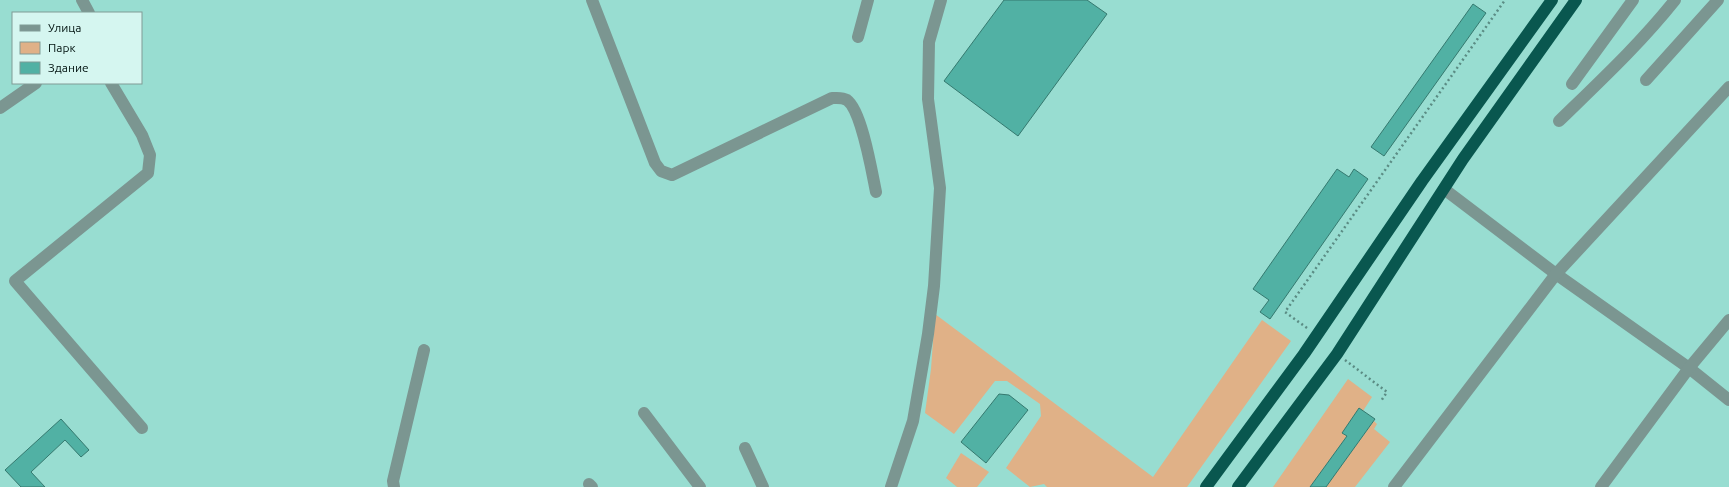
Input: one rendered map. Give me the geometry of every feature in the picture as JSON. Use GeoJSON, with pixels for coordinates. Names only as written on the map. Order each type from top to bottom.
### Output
{"type":"FeatureCollection","features":[{"type":"Feature","properties":{"kind":"highway"},"geometry":{"type":"LineString","coordinates":[[1206,487],[1317,335],[1422,181],[1552,0]]}},
{"type":"Feature","properties":{"kind":"highway"},"geometry":{"type":"LineString","coordinates":[[1238,487],[1337,354],[1463,159],[1576,0]]}},
{"type":"Feature","properties":{"kind":"street"},"geometry":{"type":"LineString","coordinates":[[82,0],[88,12]]}},
{"type":"Feature","properties":{"kind":"street"},"geometry":{"type":"LineString","coordinates":[[592,0],[655,163],[661,171],[672,175],[832,98],[841,98],[847,101],[855,110],[864,138],[876,192]]}},
{"type":"Feature","properties":{"kind":"street"},"geometry":{"type":"LineString","coordinates":[[858,37],[868,0]]}},
{"type":"Feature","properties":{"kind":"street"},"geometry":{"type":"LineString","coordinates":[[891,487],[913,421],[928,334],[934,286],[940,188],[928,99],[928,85],[930,42],[941,0]]}},
{"type":"Feature","properties":{"kind":"street"},"geometry":{"type":"LineString","coordinates":[[1572,84],[1633,0]]}},
{"type":"Feature","properties":{"kind":"street"},"geometry":{"type":"LineString","coordinates":[[1559,121],[1618,64],[1661,18],[1675,0]]}},
{"type":"Feature","properties":{"kind":"street"},"geometry":{"type":"LineString","coordinates":[[1646,80],[1718,0]]}},
{"type":"Feature","properties":{"kind":"street"},"geometry":{"type":"LineString","coordinates":[[0,108],[35,84]]}},
{"type":"Feature","properties":{"kind":"street"},"geometry":{"type":"LineString","coordinates":[[112,84],[142,135],[150,155],[148,173],[16,281],[142,428]]}},
{"type":"Feature","properties":{"kind":"street"},"geometry":{"type":"LineString","coordinates":[[1394,487],[1556,274],[1729,87]]}},
{"type":"Feature","properties":{"kind":"street"},"geometry":{"type":"LineString","coordinates":[[1444,189],[1556,274],[1689,368],[1729,400]]}},
{"type":"Feature","properties":{"kind":"street"},"geometry":{"type":"LineString","coordinates":[[1600,487],[1689,368],[1729,320]]}},
{"type":"Feature","properties":{"kind":"street"},"geometry":{"type":"LineString","coordinates":[[394,487],[394,481],[424,350]]}},
{"type":"Feature","properties":{"kind":"street"},"geometry":{"type":"LineString","coordinates":[[644,412],[700,487]]}},
{"type":"Feature","properties":{"kind":"street"},"geometry":{"type":"LineString","coordinates":[[745,448],[764,487]]}},
{"type":"Feature","properties":{"kind":"path"},"geometry":{"type":"LineString","coordinates":[[1317,335],[1286,312],[1505,0]]}},
{"type":"Feature","properties":{"kind":"path"},"geometry":{"type":"LineString","coordinates":[[1337,354],[1387,392],[1381,401]]}},
{"type":"Feature","properties":{"kind":"green space"},"geometry":{"type":"Polygon","coordinates":[[[935,314],[1153,477],[1262,320],[1291,341],[1187,487],[1047,487],[1044,484],[1030,487],[1006,468],[1041,416],[1040,404],[1007,381],[995,381],[954,434],[925,413],[931,369],[935,314]]]}},
{"type":"Feature","properties":{"kind":"green space"},"geometry":{"type":"Polygon","coordinates":[[[1348,379],[1372,397],[1363,411],[1343,433],[1347,436],[1310,487],[1273,487],[1348,379]]]}},
{"type":"Feature","properties":{"kind":"green space"},"geometry":{"type":"Polygon","coordinates":[[[1374,421],[1377,424],[1374,429],[1390,442],[1355,487],[1326,487],[1374,421]]]}},
{"type":"Feature","properties":{"kind":"green space"},"geometry":{"type":"Polygon","coordinates":[[[961,453],[989,472],[977,487],[957,487],[946,478],[961,453]]]}},
{"type":"Feature","properties":{"kind":"building"},"geometry":{"type":"Polygon","coordinates":[[[1004,0],[1087,0],[1107,14],[1018,136],[944,81],[1004,0]]]}},
{"type":"Feature","properties":{"kind":"building"},"geometry":{"type":"Polygon","coordinates":[[[1473,4],[1486,13],[1384,156],[1371,147],[1473,4]]]}},
{"type":"Feature","properties":{"kind":"building"},"geometry":{"type":"Polygon","coordinates":[[[1337,169],[1349,177],[1354,169],[1368,179],[1270,319],[1260,312],[1269,300],[1253,289],[1337,169]]]}},
{"type":"Feature","properties":{"kind":"building"},"geometry":{"type":"Polygon","coordinates":[[[999,394],[1009,395],[1028,410],[986,463],[961,442],[999,394]]]}},
{"type":"Feature","properties":{"kind":"building"},"geometry":{"type":"Polygon","coordinates":[[[1359,408],[1375,419],[1326,487],[1310,487],[1347,436],[1342,433],[1359,408]]]}},
{"type":"Feature","properties":{"kind":"building"},"geometry":{"type":"Polygon","coordinates":[[[61,419],[89,450],[81,457],[65,440],[31,472],[45,487],[21,487],[5,470],[61,419]]]}}]}
